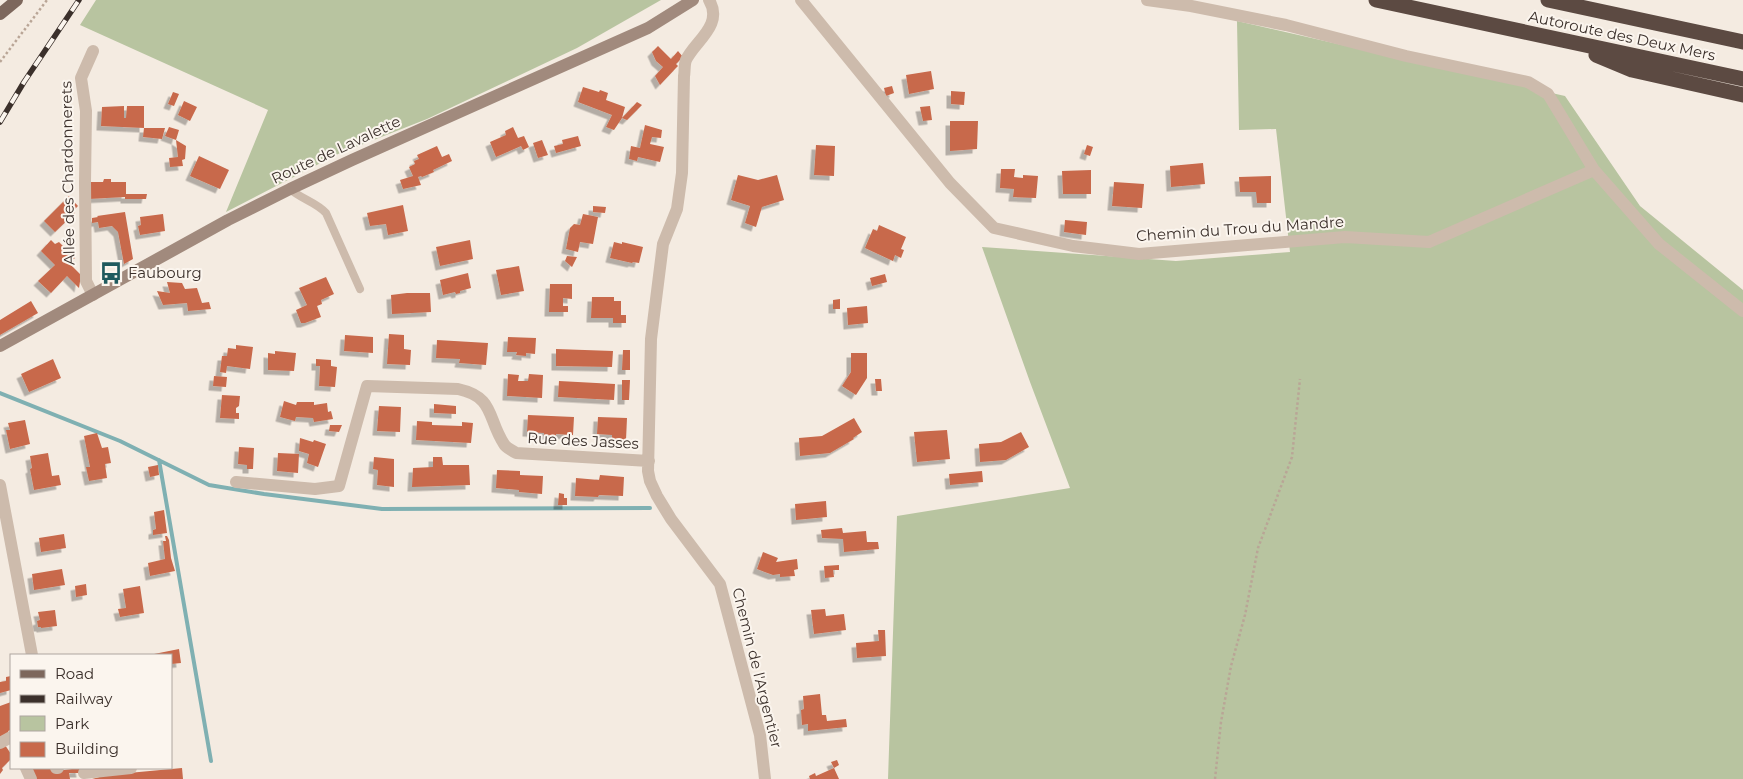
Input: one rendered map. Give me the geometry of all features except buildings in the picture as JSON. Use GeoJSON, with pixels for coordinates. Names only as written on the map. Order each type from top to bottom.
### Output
{"type":"FeatureCollection","features":[{"type":"Feature","properties":{"kind":"highway","name":"Autoroute des Deux Mers"},"geometry":{"type":"LineString","coordinates":[[1376,0],[1743,79]]}},
{"type":"Feature","properties":{"kind":"highway","name":"Autoroute des Deux Mers"},"geometry":{"type":"LineString","coordinates":[[1548,0],[1743,42]]}},
{"type":"Feature","properties":{"kind":"highway"},"geometry":{"type":"LineString","coordinates":[[1560,41],[1632,70],[1743,95]]}},
{"type":"Feature","properties":{"kind":"main road"},"geometry":{"type":"LineString","coordinates":[[0,14],[17,0]]}},
{"type":"Feature","properties":{"kind":"main road","name":"Route de Lavalette"},"geometry":{"type":"LineString","coordinates":[[0,346],[228,220],[290,189],[648,28],[693,0]]}},
{"type":"Feature","properties":{"kind":"street","name":"Chemin de l'Argentier"},"geometry":{"type":"LineString","coordinates":[[710,0],[713,12],[711,27],[686,61],[682,173],[677,210],[663,244],[651,339],[650,481],[671,519],[720,584],[760,735],[765,779]]}},
{"type":"Feature","properties":{"kind":"street","name":"Chemin du Trou du Mandre"},"geometry":{"type":"LineString","coordinates":[[801,0],[950,184],[994,228],[1073,246],[1139,254],[1345,237],[1430,242],[1594,170]]}},
{"type":"Feature","properties":{"kind":"street"},"geometry":{"type":"LineString","coordinates":[[1147,0],[1191,6],[1286,25],[1406,56],[1528,82],[1548,94],[1594,170],[1659,244],[1743,312]]}},
{"type":"Feature","properties":{"kind":"street","name":"Allée des Chardonnerets"},"geometry":{"type":"LineString","coordinates":[[93,294],[86,281],[86,111],[81,78],[94,52]]}},
{"type":"Feature","properties":{"kind":"street","name":"Rue des Jasses"},"geometry":{"type":"LineString","coordinates":[[236,482],[315,489],[340,486],[367,386],[470,391],[481,398],[490,411],[504,445],[516,453],[649,461]]}},
{"type":"Feature","properties":{"kind":"street"},"geometry":{"type":"LineString","coordinates":[[0,485],[32,654]]}},
{"type":"Feature","properties":{"kind":"street"},"geometry":{"type":"LineString","coordinates":[[84,773],[122,769]]}},
{"type":"Feature","properties":{"kind":"lane"},"geometry":{"type":"LineString","coordinates":[[290,189],[320,207],[326,213],[360,289]]}},
{"type":"Feature","properties":{"kind":"path"},"geometry":{"type":"LineString","coordinates":[[0,62],[47,0]]}},
{"type":"Feature","properties":{"kind":"path"},"geometry":{"type":"LineString","coordinates":[[1215,779],[1221,722],[1231,666],[1245,614],[1258,548],[1292,457],[1300,379]]}},
{"type":"Feature","properties":{"kind":"green space"},"geometry":{"type":"Polygon","coordinates":[[[96,0],[661,0],[577,48],[427,119],[338,154],[226,212],[268,110],[80,25],[96,0]]]}},
{"type":"Feature","properties":{"kind":"green space"},"geometry":{"type":"Polygon","coordinates":[[[1237,21],[1565,96],[1640,206],[1743,290],[1743,779],[888,779],[897,516],[1070,488],[982,247],[1176,261],[1290,252],[1276,129],[1239,130],[1237,21]]]}},
{"type":"Feature","properties":{"kind":"waterway"},"geometry":{"type":"LineString","coordinates":[[0,393],[120,441],[209,485],[382,509],[650,508]]}},
{"type":"Feature","properties":{"kind":"waterway"},"geometry":{"type":"LineString","coordinates":[[159,460],[211,761]]}},
{"type":"Feature","properties":{"kind":"railway"},"geometry":{"type":"LineString","coordinates":[[0,122],[24,82],[79,0]]}},
{"type":"Feature","properties":{"kind":"place","name":"Faubourg"},"geometry":{"type":"Point","coordinates":[111,273]}}]}
